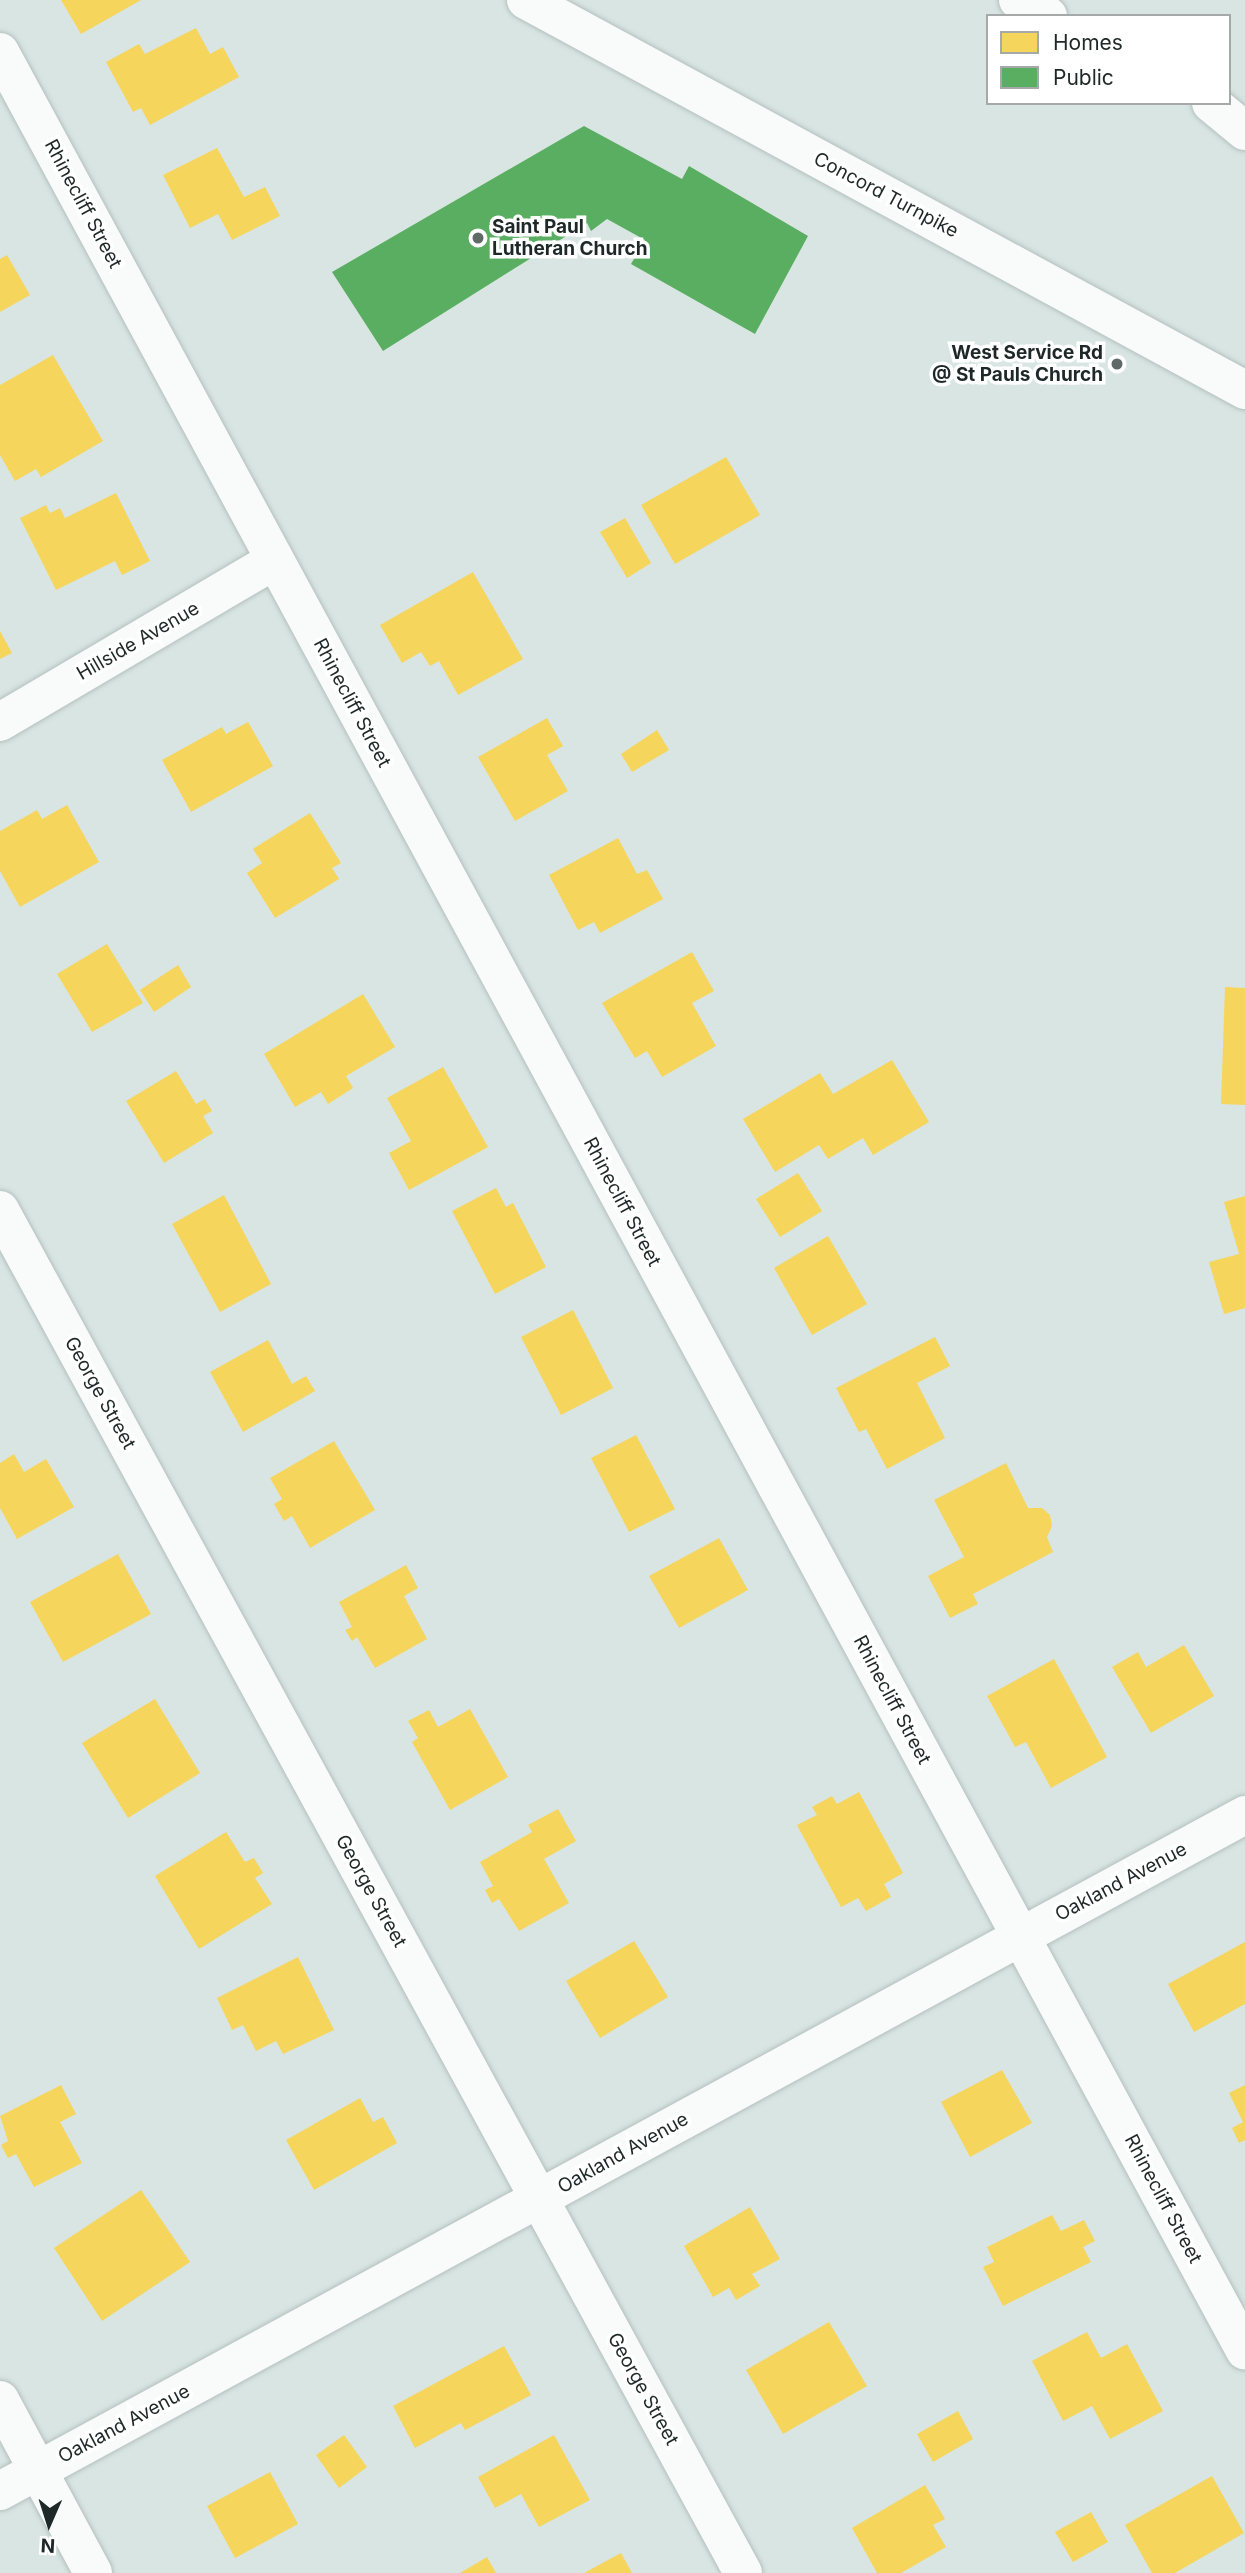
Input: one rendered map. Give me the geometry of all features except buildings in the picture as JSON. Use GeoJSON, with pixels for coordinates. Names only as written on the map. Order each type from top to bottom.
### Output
{"type":"FeatureCollection","features":[{"type":"Feature","properties":{"kind":"main road","name":"Concord Turnpike"},"geometry":{"type":"LineString","coordinates":[[526,0],[1245,390]]}},
{"type":"Feature","properties":{"kind":"main road"},"geometry":{"type":"LineString","coordinates":[[1018,0],[1044,14]]}},
{"type":"Feature","properties":{"kind":"main road","name":"Rhinecliff Street"},"geometry":{"type":"LineString","coordinates":[[0,52],[1245,2351]]}},
{"type":"Feature","properties":{"kind":"main road"},"geometry":{"type":"LineString","coordinates":[[1214,105],[1245,131]]}},
{"type":"Feature","properties":{"kind":"main road"},"geometry":{"type":"LineString","coordinates":[[1216,105],[1245,121]]}},
{"type":"Feature","properties":{"kind":"main road","name":"Hillside Avenue"},"geometry":{"type":"LineString","coordinates":[[0,722],[275,560]]}},
{"type":"Feature","properties":{"kind":"main road","name":"George Street"},"geometry":{"type":"LineString","coordinates":[[0,1209],[743,2573]]}},
{"type":"Feature","properties":{"kind":"main road","name":"Oakland Avenue"},"geometry":{"type":"LineString","coordinates":[[0,2491],[1245,1815]]}},
{"type":"Feature","properties":{"kind":"main road"},"geometry":{"type":"LineString","coordinates":[[0,2400],[93,2573]]}},
{"type":"Feature","properties":{"kind":"place","name":"Saint Paul Lutheran Church"},"geometry":{"type":"Point","coordinates":[478,238]}},
{"type":"Feature","properties":{"kind":"place","name":"West Service Rd @ St Pauls Church"},"geometry":{"type":"Point","coordinates":[1117,364]}}]}
